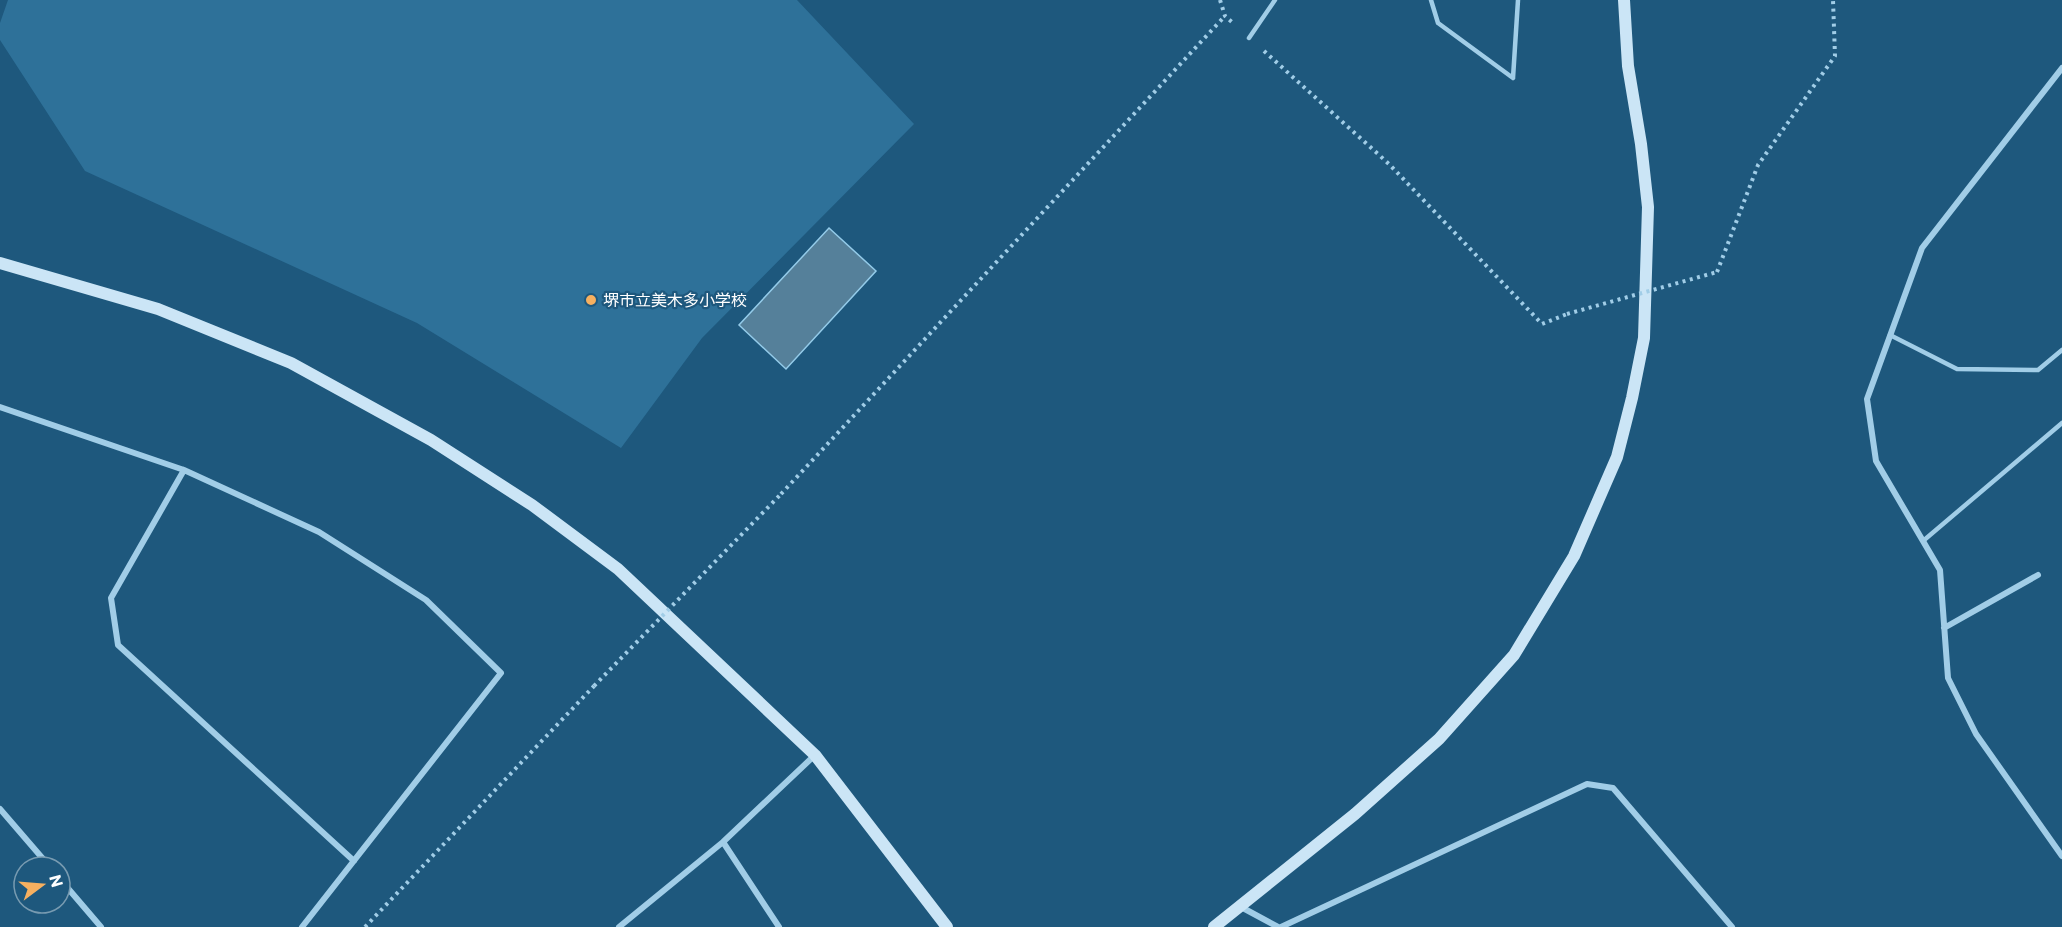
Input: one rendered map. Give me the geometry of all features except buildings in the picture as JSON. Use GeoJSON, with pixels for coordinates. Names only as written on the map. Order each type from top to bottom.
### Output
{"type":"FeatureCollection","features":[{"type":"Feature","properties":{"kind":"street"},"geometry":{"type":"LineString","coordinates":[[1215,927],[1355,814],[1439,739],[1514,655],[1574,556],[1617,457],[1644,338],[1648,207],[1641,144],[1628,66],[1624,0]]}},
{"type":"Feature","properties":{"kind":"street"},"geometry":{"type":"LineString","coordinates":[[2062,68],[1922,248],[1867,399],[1876,461],[1940,570],[1948,678],[1976,734],[2062,856]]}},
{"type":"Feature","properties":{"kind":"street"},"geometry":{"type":"LineString","coordinates":[[0,263],[158,309],[291,363],[431,440],[532,505],[618,569],[814,755],[947,927]]}},
{"type":"Feature","properties":{"kind":"street"},"geometry":{"type":"LineString","coordinates":[[0,407],[184,470],[319,532],[426,600],[501,673],[302,927]]}},
{"type":"Feature","properties":{"kind":"street"},"geometry":{"type":"LineString","coordinates":[[184,470],[111,598],[118,645],[354,861]]}},
{"type":"Feature","properties":{"kind":"street"},"geometry":{"type":"LineString","coordinates":[[1944,628],[2038,575]]}},
{"type":"Feature","properties":{"kind":"street"},"geometry":{"type":"LineString","coordinates":[[619,927],[723,842],[814,755]]}},
{"type":"Feature","properties":{"kind":"street"},"geometry":{"type":"LineString","coordinates":[[1241,907],[1280,927],[1587,784],[1613,788],[1732,927]]}},
{"type":"Feature","properties":{"kind":"street"},"geometry":{"type":"LineString","coordinates":[[0,809],[40,855]]}},
{"type":"Feature","properties":{"kind":"street"},"geometry":{"type":"LineString","coordinates":[[723,842],[778,927]]}},
{"type":"Feature","properties":{"kind":"street"},"geometry":{"type":"LineString","coordinates":[[72,893],[101,927]]}},
{"type":"Feature","properties":{"kind":"lane"},"geometry":{"type":"LineString","coordinates":[[1249,38],[1275,0]]}},
{"type":"Feature","properties":{"kind":"lane"},"geometry":{"type":"LineString","coordinates":[[1431,0],[1438,23],[1513,78],[1518,0]]}},
{"type":"Feature","properties":{"kind":"lane"},"geometry":{"type":"LineString","coordinates":[[1890,335],[1957,369],[2038,370],[2062,350]]}},
{"type":"Feature","properties":{"kind":"lane"},"geometry":{"type":"LineString","coordinates":[[1923,541],[2062,423]]}},
{"type":"Feature","properties":{"kind":"path"},"geometry":{"type":"LineString","coordinates":[[1220,0],[1225,16],[1389,164],[1542,324],[1567,314],[1717,272],[1758,165],[1835,56],[1833,0]]}},
{"type":"Feature","properties":{"kind":"path"},"geometry":{"type":"LineString","coordinates":[[365,927],[594,686],[781,494],[1225,16]]}},
{"type":"Feature","properties":{"kind":"shaded area","name":"堺市立美木多小学校"},"geometry":{"type":"Polygon","coordinates":[[[8,0],[797,0],[914,124],[702,338],[621,448],[417,323],[85,171],[0,40],[0,23],[8,0]]]}},
{"type":"Feature","properties":{"kind":"shaded area"},"geometry":{"type":"Polygon","coordinates":[[[829,228],[876,271],[786,369],[739,325],[829,228]]]}},
{"type":"Feature","properties":{"kind":"place","name":"堺市立美木多小学校"},"geometry":{"type":"Point","coordinates":[591,300]}}]}
